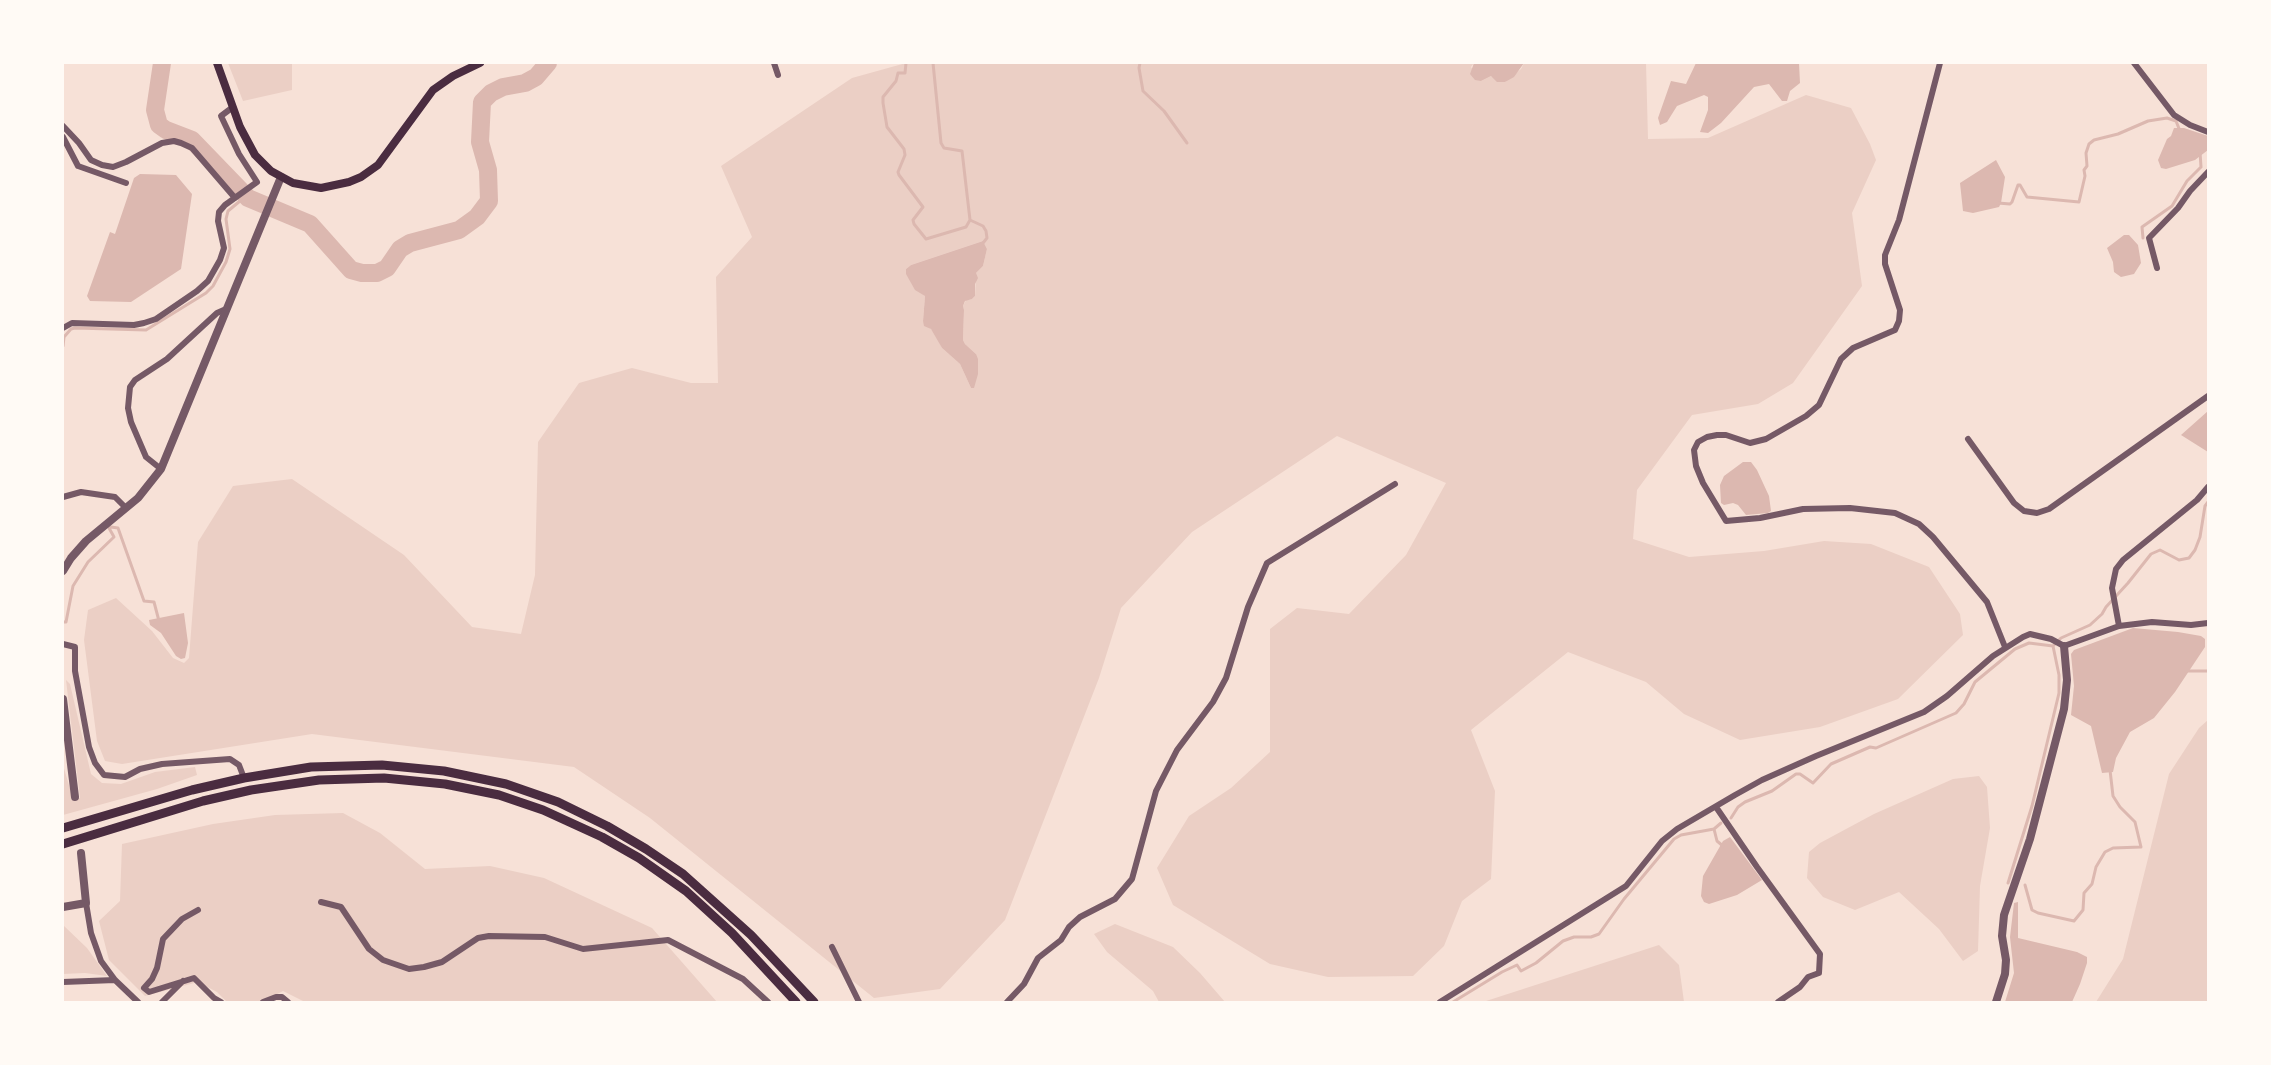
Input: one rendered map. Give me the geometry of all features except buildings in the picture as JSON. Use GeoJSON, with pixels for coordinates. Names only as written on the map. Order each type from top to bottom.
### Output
{"type":"FeatureCollection","features":[{"type":"Feature","properties":{"kind":"main road"},"geometry":{"type":"LineString","coordinates":[[217,63],[244,136],[255,155],[266,167],[281,177],[293,183],[321,188],[343,184],[361,177],[378,165],[433,90],[453,76],[480,63]]}},
{"type":"Feature","properties":{"kind":"main road"},"geometry":{"type":"LineString","coordinates":[[63,828],[192,790],[244,778],[311,767],[382,765],[444,771],[506,784],[558,802],[646,849],[683,874],[751,935],[814,1002]]}},
{"type":"Feature","properties":{"kind":"main road"},"geometry":{"type":"LineString","coordinates":[[63,844],[203,801],[250,790],[319,780],[384,778],[445,784],[499,795],[543,810],[602,837],[649,865],[686,891],[732,933],[796,1002]]}},
{"type":"Feature","properties":{"kind":"street"},"geometry":{"type":"LineString","coordinates":[[774,63],[778,75]]}},
{"type":"Feature","properties":{"kind":"street"},"geometry":{"type":"LineString","coordinates":[[1940,63],[1899,220],[1885,255],[1885,264],[1900,310],[1895,330],[1853,348],[1841,359],[1819,405],[1806,416],[1766,439],[1750,443],[1726,435],[1717,435],[1698,442],[1694,450],[1699,475],[1726,521],[1760,518],[1803,509],[1850,508],[1895,513],[1906,516],[1919,524],[1933,537],[1956,568],[1987,602],[2006,647]]}},
{"type":"Feature","properties":{"kind":"street"},"geometry":{"type":"LineString","coordinates":[[2134,63],[2174,115],[2208,132]]}},
{"type":"Feature","properties":{"kind":"street"},"geometry":{"type":"LineString","coordinates":[[63,328],[72,323],[134,325],[144,323],[156,319],[208,281],[224,248],[218,221],[219,212],[257,182],[239,154],[221,116],[233,108]]}},
{"type":"Feature","properties":{"kind":"street"},"geometry":{"type":"LineString","coordinates":[[63,126],[91,160],[113,167],[162,143],[174,141],[182,143],[192,148],[236,197]]}},
{"type":"Feature","properties":{"kind":"street"},"geometry":{"type":"LineString","coordinates":[[63,137],[78,166],[126,183]]}},
{"type":"Feature","properties":{"kind":"street"},"geometry":{"type":"LineString","coordinates":[[2157,268],[2149,238],[2208,172]]}},
{"type":"Feature","properties":{"kind":"street"},"geometry":{"type":"LineString","coordinates":[[63,572],[71,558],[86,541],[138,498],[161,469],[281,177]]}},
{"type":"Feature","properties":{"kind":"street"},"geometry":{"type":"LineString","coordinates":[[161,469],[146,457],[131,422],[128,408],[130,387],[135,380],[167,359],[217,313],[226,309]]}},
{"type":"Feature","properties":{"kind":"street"},"geometry":{"type":"LineString","coordinates":[[1968,439],[2014,503],[2024,511],[2037,513],[2049,509],[2208,396]]}},
{"type":"Feature","properties":{"kind":"street"},"geometry":{"type":"LineString","coordinates":[[1007,1002],[1024,984],[1038,958],[1061,940],[1069,927],[1080,917],[1115,899],[1132,879],[1156,791],[1177,750],[1213,702],[1226,678],[1248,607],[1267,563],[1395,484]]}},
{"type":"Feature","properties":{"kind":"street"},"geometry":{"type":"LineString","coordinates":[[2119,626],[2113,599],[2116,569],[2123,560],[2197,500],[2208,487]]}},
{"type":"Feature","properties":{"kind":"street"},"geometry":{"type":"LineString","coordinates":[[63,497],[81,492],[116,497],[126,508]]}},
{"type":"Feature","properties":{"kind":"street"},"geometry":{"type":"LineString","coordinates":[[1440,1002],[1626,886],[1662,841],[1677,829],[1762,780],[1924,712],[2006,647],[2030,634],[2060,642],[2136,623],[2191,625],[2208,623]]}},
{"type":"Feature","properties":{"kind":"street"},"geometry":{"type":"LineString","coordinates":[[1996,1002],[2006,960],[2002,936],[2004,915],[2030,839],[2064,709],[2067,680],[2060,642]]}},
{"type":"Feature","properties":{"kind":"street"},"geometry":{"type":"LineString","coordinates":[[63,644],[75,647],[75,671],[88,747],[95,763],[104,775],[125,777],[162,764],[230,759],[239,765],[244,778]]}},
{"type":"Feature","properties":{"kind":"street"},"geometry":{"type":"LineString","coordinates":[[63,699],[69,732],[75,797]]}},
{"type":"Feature","properties":{"kind":"street"},"geometry":{"type":"LineString","coordinates":[[1716,807],[1756,867],[1820,954],[1819,974],[1808,977],[1800,987],[1778,1002]]}},
{"type":"Feature","properties":{"kind":"street"},"geometry":{"type":"LineString","coordinates":[[81,854],[86,903],[97,953],[115,980],[138,1002]]}},
{"type":"Feature","properties":{"kind":"street"},"geometry":{"type":"LineString","coordinates":[[321,902],[341,907],[369,949],[383,960],[409,969],[424,968],[442,962],[478,938],[489,936],[545,937],[583,949],[668,940],[743,979],[768,1002]]}},
{"type":"Feature","properties":{"kind":"street"},"geometry":{"type":"LineString","coordinates":[[63,907],[86,903]]}},
{"type":"Feature","properties":{"kind":"street"},"geometry":{"type":"LineString","coordinates":[[198,910],[182,919],[162,939],[157,968],[152,979],[144,988],[149,992],[191,978],[198,979],[214,998],[221,1002]]}},
{"type":"Feature","properties":{"kind":"street"},"geometry":{"type":"LineString","coordinates":[[832,946],[859,1002]]}},
{"type":"Feature","properties":{"kind":"street"},"geometry":{"type":"LineString","coordinates":[[63,982],[115,980]]}},
{"type":"Feature","properties":{"kind":"street"},"geometry":{"type":"LineString","coordinates":[[162,1002],[183,981]]}},
{"type":"Feature","properties":{"kind":"street"},"geometry":{"type":"LineString","coordinates":[[263,1002],[276,996],[282,996],[288,1002]]}},
{"type":"Feature","properties":{"kind":"shaded area"},"geometry":{"type":"Polygon","coordinates":[[[228,63],[292,63],[292,90],[243,101],[228,63]]]}},
{"type":"Feature","properties":{"kind":"shaded area"},"geometry":{"type":"Polygon","coordinates":[[[906,63],[1474,63],[1471,67],[1481,81],[1491,76],[1505,82],[1521,69],[1524,63],[1646,63],[1648,139],[1708,138],[1806,95],[1851,108],[1876,160],[1852,213],[1862,286],[1793,383],[1758,404],[1692,415],[1637,490],[1633,539],[1689,557],[1764,551],[1824,541],[1871,544],[1929,567],[1960,614],[1963,635],[1898,699],[1820,727],[1740,740],[1684,714],[1646,682],[1568,652],[1471,730],[1495,791],[1491,879],[1462,901],[1444,946],[1413,976],[1328,977],[1270,964],[1173,905],[1157,868],[1189,816],[1231,788],[1270,752],[1270,629],[1297,608],[1349,614],[1406,555],[1446,483],[1337,436],[1192,532],[1121,608],[1099,678],[1005,920],[940,989],[874,998],[650,818],[574,767],[312,734],[122,764],[105,761],[97,741],[84,640],[88,610],[116,598],[152,631],[173,658],[184,663],[189,658],[198,542],[233,486],[292,479],[404,555],[472,627],[521,634],[535,575],[538,442],[579,383],[632,368],[691,383],[718,383],[716,277],[752,237],[721,166],[852,78],[906,63]],[[983,241],[911,265],[906,269],[925,296],[923,321],[935,333],[942,348],[960,364],[971,388],[976,354],[963,340],[963,306],[966,300],[975,296],[976,273],[983,266],[987,249],[983,241]]]}},
{"type":"Feature","properties":{"kind":"shaded area"},"geometry":{"type":"Polygon","coordinates":[[[1474,63],[1524,63],[1514,77],[1505,82],[1497,82],[1491,76],[1481,81],[1475,80],[1470,74],[1474,63]]]}},
{"type":"Feature","properties":{"kind":"shaded area"},"geometry":{"type":"Polygon","coordinates":[[[1696,63],[1799,63],[1800,83],[1790,91],[1787,101],[1782,101],[1769,84],[1754,87],[1721,123],[1708,133],[1700,132],[1708,110],[1708,97],[1704,95],[1677,106],[1667,122],[1660,125],[1658,118],[1671,81],[1686,84],[1696,63]]]}},
{"type":"Feature","properties":{"kind":"shaded area"},"geometry":{"type":"Polygon","coordinates":[[[2174,128],[2184,128],[2208,136],[2208,150],[2195,160],[2166,169],[2161,168],[2158,160],[2174,128]]]}},
{"type":"Feature","properties":{"kind":"shaded area"},"geometry":{"type":"Polygon","coordinates":[[[1996,160],[2005,177],[1999,207],[1973,213],[1963,211],[1960,183],[1996,160]]]}},
{"type":"Feature","properties":{"kind":"shaded area"},"geometry":{"type":"Polygon","coordinates":[[[140,174],[176,175],[192,194],[181,269],[131,302],[90,301],[87,296],[110,232],[115,234],[134,178],[140,174]]]}},
{"type":"Feature","properties":{"kind":"shaded area"},"geometry":{"type":"Polygon","coordinates":[[[2124,235],[2129,235],[2138,245],[2141,263],[2134,274],[2121,277],[2114,272],[2113,262],[2107,248],[2124,235]]]}},
{"type":"Feature","properties":{"kind":"shaded area"},"geometry":{"type":"Polygon","coordinates":[[[983,241],[987,249],[983,266],[976,273],[978,278],[975,284],[975,296],[965,301],[963,306],[963,340],[978,359],[978,374],[974,388],[971,388],[960,364],[942,348],[931,329],[924,326],[925,296],[915,290],[906,274],[906,269],[911,265],[983,241]]]}},
{"type":"Feature","properties":{"kind":"shaded area"},"geometry":{"type":"Polygon","coordinates":[[[2208,411],[2208,452],[2181,435],[2208,411]]]}},
{"type":"Feature","properties":{"kind":"shaded area"},"geometry":{"type":"Polygon","coordinates":[[[1743,462],[1751,462],[1757,470],[1769,496],[1771,511],[1768,513],[1746,515],[1738,505],[1721,503],[1720,485],[1724,476],[1743,462]]]}},
{"type":"Feature","properties":{"kind":"shaded area"},"geometry":{"type":"Polygon","coordinates":[[[184,613],[188,643],[185,658],[181,659],[176,656],[161,633],[150,625],[149,620],[184,613]]]}},
{"type":"Feature","properties":{"kind":"shaded area"},"geometry":{"type":"Polygon","coordinates":[[[2133,628],[2201,636],[2205,639],[2205,647],[2175,692],[2154,718],[2130,732],[2116,758],[2113,772],[2102,773],[2091,726],[2071,715],[2074,686],[2071,654],[2074,650],[2133,628]]]}},
{"type":"Feature","properties":{"kind":"shaded area"},"geometry":{"type":"Polygon","coordinates":[[[66,680],[70,684],[91,774],[102,783],[121,784],[155,772],[195,767],[197,775],[157,789],[63,815],[63,765],[73,799],[80,798],[66,680]]]}},
{"type":"Feature","properties":{"kind":"shaded area"},"geometry":{"type":"Polygon","coordinates":[[[2208,720],[2208,1002],[2096,1002],[2123,959],[2169,774],[2199,728],[2208,720]]]}},
{"type":"Feature","properties":{"kind":"shaded area"},"geometry":{"type":"Polygon","coordinates":[[[1979,776],[1987,787],[1990,828],[1980,886],[1978,951],[1963,961],[1939,929],[1899,892],[1855,910],[1823,897],[1807,878],[1809,852],[1820,843],[1874,814],[1953,779],[1979,776]]]}},
{"type":"Feature","properties":{"kind":"shaded area"},"geometry":{"type":"Polygon","coordinates":[[[343,813],[380,833],[425,869],[490,866],[544,878],[652,928],[717,1002],[305,1002],[283,991],[262,1002],[227,1002],[217,992],[198,982],[145,996],[109,960],[99,921],[120,901],[122,844],[213,824],[275,815],[343,813]]]}},
{"type":"Feature","properties":{"kind":"shaded area"},"geometry":{"type":"Polygon","coordinates":[[[1730,837],[1762,880],[1737,895],[1709,904],[1704,902],[1701,896],[1703,876],[1723,841],[1730,837]]]}},
{"type":"Feature","properties":{"kind":"shaded area"},"geometry":{"type":"Polygon","coordinates":[[[2018,902],[2018,938],[2077,952],[2087,957],[2080,984],[2072,1002],[2005,1002],[2014,973],[2010,937],[2014,903],[2018,902]]]}},
{"type":"Feature","properties":{"kind":"shaded area"},"geometry":{"type":"Polygon","coordinates":[[[1115,924],[1173,947],[1225,1002],[1159,1002],[1153,991],[1107,952],[1094,934],[1115,924]]]}},
{"type":"Feature","properties":{"kind":"shaded area"},"geometry":{"type":"Polygon","coordinates":[[[63,925],[87,948],[107,976],[85,973],[63,974],[63,925]]]}},
{"type":"Feature","properties":{"kind":"shaded area"},"geometry":{"type":"Polygon","coordinates":[[[1659,945],[1679,965],[1684,1002],[1483,1002],[1659,945]]]}},
{"type":"Feature","properties":{"kind":"waterway"},"geometry":{"type":"LineString","coordinates":[[162,63],[155,110],[159,125],[192,140],[248,198],[310,224],[351,270],[362,273],[377,273],[387,268],[400,249],[410,243],[459,230],[477,217],[489,201],[488,170],[480,142],[482,102],[491,93],[503,87],[525,83],[536,77],[548,63]]}},
{"type":"Feature","properties":{"kind":"waterway"},"geometry":{"type":"LineString","coordinates":[[906,63],[905,73],[898,73],[896,81],[883,97],[883,103],[887,127],[904,149],[905,155],[898,172],[899,175],[923,207],[913,220],[914,224],[926,239],[966,227],[970,220]]}},
{"type":"Feature","properties":{"kind":"waterway"},"geometry":{"type":"LineString","coordinates":[[933,63],[941,143],[944,148],[962,151],[970,220],[983,226],[986,231],[987,238],[983,243]]}},
{"type":"Feature","properties":{"kind":"waterway"},"geometry":{"type":"LineString","coordinates":[[1140,63],[1143,91],[1164,111],[1187,143]]}},
{"type":"Feature","properties":{"kind":"waterway"},"geometry":{"type":"LineString","coordinates":[[1998,203],[2010,204],[2018,185],[2027,197],[2079,202],[2085,176],[2084,170],[2087,166],[2086,153],[2089,144],[2094,140],[2118,134],[2148,121],[2167,118],[2176,121],[2180,131]]}},
{"type":"Feature","properties":{"kind":"waterway"},"geometry":{"type":"LineString","coordinates":[[2143,238],[2142,227],[2172,206],[2187,181],[2201,167],[2200,152]]}},
{"type":"Feature","properties":{"kind":"waterway"},"geometry":{"type":"LineString","coordinates":[[63,346],[64,337],[75,328],[146,330],[206,293],[213,286],[230,249],[226,219],[228,211],[246,196]]}},
{"type":"Feature","properties":{"kind":"waterway"},"geometry":{"type":"LineString","coordinates":[[2008,883],[2032,806],[2059,693],[2059,675],[2053,646],[2061,638],[2090,625],[2102,614],[2151,554],[2160,550],[2179,560],[2189,558],[2200,537],[2205,506],[2208,502]]}},
{"type":"Feature","properties":{"kind":"waterway"},"geometry":{"type":"LineString","coordinates":[[63,622],[66,622],[73,586],[88,562],[114,537],[109,528],[111,527],[118,528],[144,601],[154,602],[159,621]]}},
{"type":"Feature","properties":{"kind":"waterway"},"geometry":{"type":"LineString","coordinates":[[1731,818],[1738,807],[1745,802],[1772,791],[1796,774],[1800,774],[1813,783],[1831,764],[1870,747],[1876,748],[1956,713],[1964,704],[1975,682],[2015,649],[2029,643],[2053,646]]}},
{"type":"Feature","properties":{"kind":"waterway"},"geometry":{"type":"LineString","coordinates":[[2186,671],[2208,671]]}},
{"type":"Feature","properties":{"kind":"waterway"},"geometry":{"type":"LineString","coordinates":[[2025,885],[2032,910],[2074,921],[2083,910],[2084,893],[2092,884],[2096,867],[2105,852],[2113,848],[2141,847],[2135,822],[2113,796],[2110,770]]}},
{"type":"Feature","properties":{"kind":"waterway"},"geometry":{"type":"LineString","coordinates":[[1453,1002],[1502,972],[1517,965],[1521,971],[1536,963],[1563,941],[1574,937],[1591,937],[1599,934],[1624,899],[1674,839],[1681,835],[1714,829],[1721,823]]}},
{"type":"Feature","properties":{"kind":"waterway"},"geometry":{"type":"LineString","coordinates":[[1714,829],[1717,841],[1723,846]]}}]}
